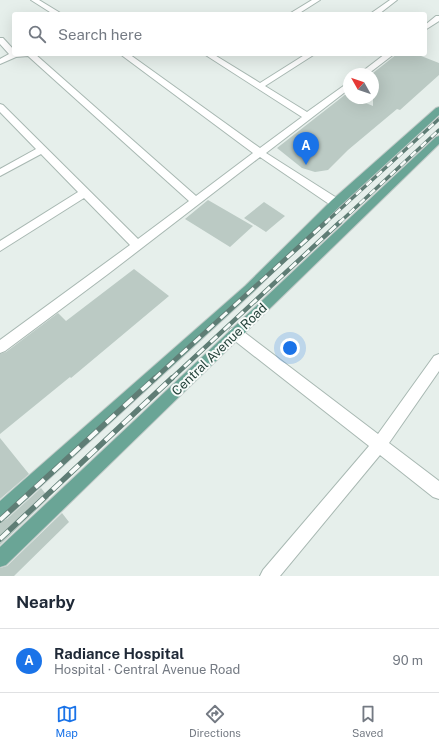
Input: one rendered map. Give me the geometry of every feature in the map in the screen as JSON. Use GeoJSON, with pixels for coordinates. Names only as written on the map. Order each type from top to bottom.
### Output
{"type":"FeatureCollection","features":[{"type":"Feature","properties":{"kind":"main road"},"geometry":{"type":"LineString","coordinates":[[0,512],[249,289],[336,203],[439,110]]}},
{"type":"Feature","properties":{"kind":"main road","name":"Central Avenue Road"},"geometry":{"type":"LineString","coordinates":[[0,559],[439,139]]}},
{"type":"Feature","properties":{"kind":"street"},"geometry":{"type":"LineString","coordinates":[[34,0],[55,12]]}},
{"type":"Feature","properties":{"kind":"street"},"geometry":{"type":"LineString","coordinates":[[296,12],[317,0]]}},
{"type":"Feature","properties":{"kind":"street"},"geometry":{"type":"LineString","coordinates":[[377,12],[394,0]]}},
{"type":"Feature","properties":{"kind":"street"},"geometry":{"type":"LineString","coordinates":[[427,27],[439,18]]}},
{"type":"Feature","properties":{"kind":"street"},"geometry":{"type":"LineString","coordinates":[[0,40],[12,54]]}},
{"type":"Feature","properties":{"kind":"street"},"geometry":{"type":"LineString","coordinates":[[0,62],[14,56]]}},
{"type":"Feature","properties":{"kind":"street"},"geometry":{"type":"LineString","coordinates":[[32,56],[195,201]]}},
{"type":"Feature","properties":{"kind":"street"},"geometry":{"type":"LineString","coordinates":[[127,56],[259,152],[336,203]]}},
{"type":"Feature","properties":{"kind":"street"},"geometry":{"type":"LineString","coordinates":[[211,56],[307,116]]}},
{"type":"Feature","properties":{"kind":"street"},"geometry":{"type":"LineString","coordinates":[[216,59],[221,56]]}},
{"type":"Feature","properties":{"kind":"street"},"geometry":{"type":"LineString","coordinates":[[260,86],[308,56]]}},
{"type":"Feature","properties":{"kind":"street"},"geometry":{"type":"LineString","coordinates":[[371,68],[387,56]]}},
{"type":"Feature","properties":{"kind":"street"},"geometry":{"type":"LineString","coordinates":[[0,347],[343,89]]}},
{"type":"Feature","properties":{"kind":"street"},"geometry":{"type":"LineString","coordinates":[[0,107],[137,245]]}},
{"type":"Feature","properties":{"kind":"street"},"geometry":{"type":"LineString","coordinates":[[0,173],[42,150]]}},
{"type":"Feature","properties":{"kind":"street"},"geometry":{"type":"LineString","coordinates":[[0,247],[85,192]]}},
{"type":"Feature","properties":{"kind":"street"},"geometry":{"type":"LineString","coordinates":[[235,333],[439,491]]}},
{"type":"Feature","properties":{"kind":"street"},"geometry":{"type":"LineString","coordinates":[[269,576],[379,445],[439,360]]}},
{"type":"Feature","properties":{"kind":"building"},"geometry":{"type":"Polygon","coordinates":[[[394,56],[421,56],[439,63],[439,75],[400,110],[397,109],[348,150],[328,170],[315,172],[302,168],[277,148],[343,96],[343,104],[368,104],[373,106],[373,104],[379,104],[379,68],[394,56]]]}},
{"type":"Feature","properties":{"kind":"building"},"geometry":{"type":"Polygon","coordinates":[[[208,200],[253,226],[230,247],[185,219],[208,200]]]}},
{"type":"Feature","properties":{"kind":"building"},"geometry":{"type":"Polygon","coordinates":[[[264,202],[285,216],[266,232],[244,218],[264,202]]]}},
{"type":"Feature","properties":{"kind":"building"},"geometry":{"type":"Polygon","coordinates":[[[134,269],[169,296],[71,378],[70,377],[0,434],[0,354],[6,352],[58,313],[66,321],[134,269]]]}},
{"type":"Feature","properties":{"kind":"building"},"geometry":{"type":"Polygon","coordinates":[[[0,438],[29,474],[0,499],[0,438]]]}},
{"type":"Feature","properties":{"kind":"building"},"geometry":{"type":"Polygon","coordinates":[[[41,488],[49,498],[0,545],[0,521],[7,519],[41,488]]]}},
{"type":"Feature","properties":{"kind":"building"},"geometry":{"type":"Polygon","coordinates":[[[62,513],[69,522],[14,576],[0,576],[0,568],[7,566],[62,513]]]}},
{"type":"Feature","properties":{"kind":"railway"},"geometry":{"type":"LineString","coordinates":[[325,223],[439,119]]}},
{"type":"Feature","properties":{"kind":"railway"},"geometry":{"type":"LineString","coordinates":[[339,223],[439,130]]}},
{"type":"Feature","properties":{"kind":"railway"},"geometry":{"type":"LineString","coordinates":[[154,379],[326,222]]}},
{"type":"Feature","properties":{"kind":"railway"},"geometry":{"type":"LineString","coordinates":[[171,379],[340,222]]}},
{"type":"Feature","properties":{"kind":"railway"},"geometry":{"type":"LineString","coordinates":[[0,520],[155,378]]}},
{"type":"Feature","properties":{"kind":"railway"},"geometry":{"type":"LineString","coordinates":[[0,539],[172,378]]}},
{"type":"Feature","properties":{"kind":"place","name":"Radiance Hospital"},"geometry":{"type":"Point","coordinates":[306,165]}}]}
